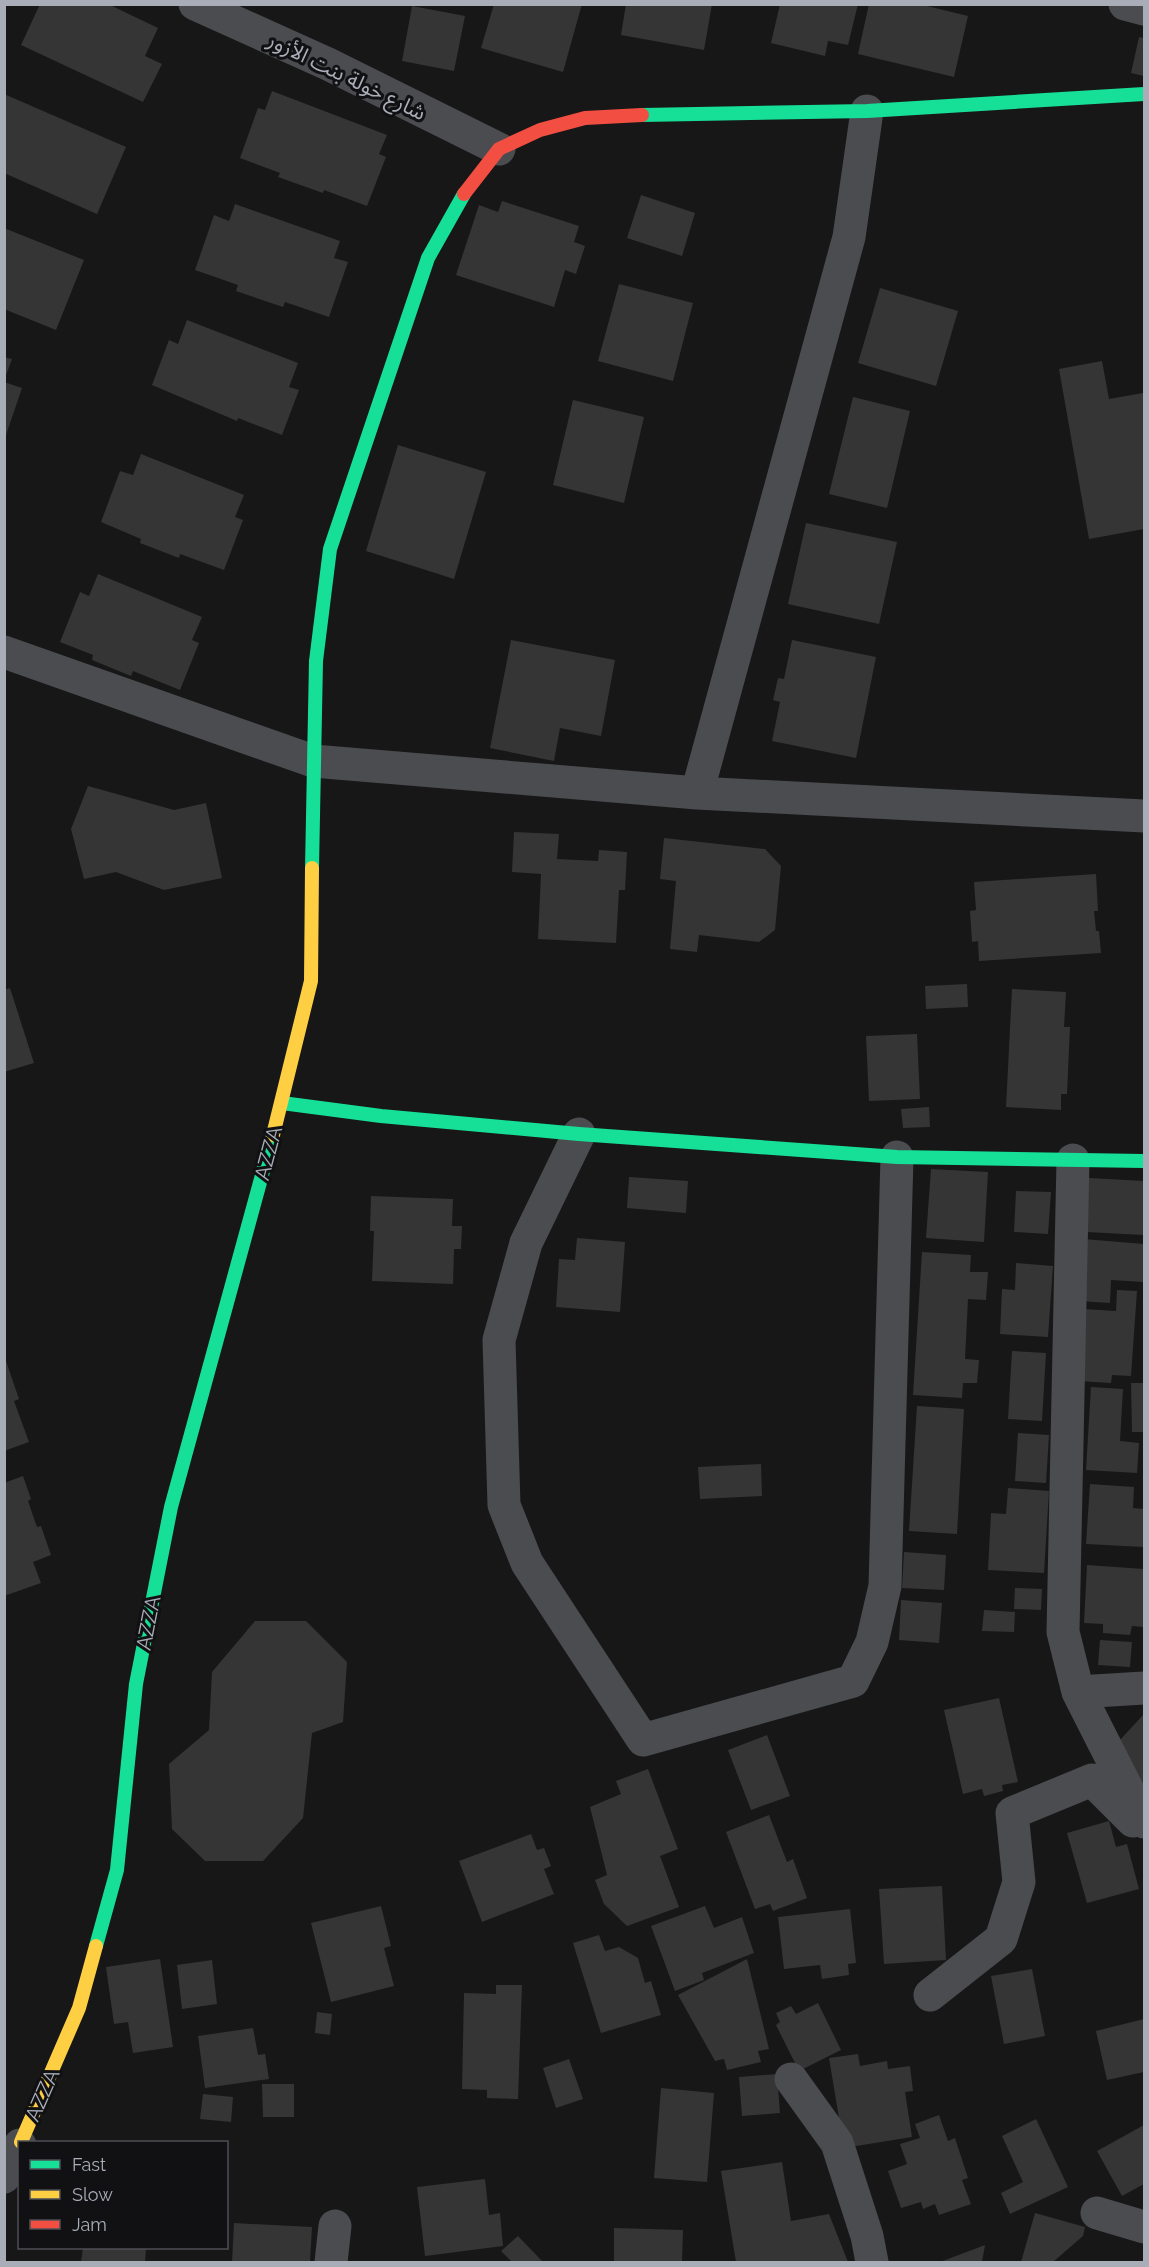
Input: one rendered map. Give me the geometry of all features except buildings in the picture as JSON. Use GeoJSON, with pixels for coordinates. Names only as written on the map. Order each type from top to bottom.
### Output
{"type":"FeatureCollection","features":[{"type":"Feature","properties":{"kind":"street","name":"شارع خولة بنت الأزور"},"geometry":{"type":"LineString","coordinates":[[195,4],[328,64],[499,149]]}},
{"type":"Feature","properties":{"kind":"street"},"geometry":{"type":"LineString","coordinates":[[1125,4],[1144,9]]}},
{"type":"Feature","properties":{"kind":"street"},"geometry":{"type":"LineString","coordinates":[[499,149],[540,130],[585,118],[661,114],[867,111],[1144,94]]}},
{"type":"Feature","properties":{"kind":"street"},"geometry":{"type":"LineString","coordinates":[[697,793],[849,237],[867,111]]}},
{"type":"Feature","properties":{"kind":"street","name":"AZZA"},"geometry":{"type":"LineString","coordinates":[[21,2141],[79,2008],[117,1870],[136,1684],[171,1507],[282,1102],[311,981],[316,661],[330,549],[429,258],[459,200],[499,149]]}},
{"type":"Feature","properties":{"kind":"street"},"geometry":{"type":"LineString","coordinates":[[4,652],[313,761],[697,793],[1144,816]]}},
{"type":"Feature","properties":{"kind":"street"},"geometry":{"type":"LineString","coordinates":[[282,1102],[381,1116],[579,1134],[897,1157],[1144,1161]]}},
{"type":"Feature","properties":{"kind":"street"},"geometry":{"type":"LineString","coordinates":[[579,1134],[526,1243],[499,1340],[504,1505],[527,1563],[643,1740],[853,1681],[872,1642],[885,1586],[897,1157]]}},
{"type":"Feature","properties":{"kind":"street"},"geometry":{"type":"LineString","coordinates":[[1073,1160],[1063,1632],[1078,1692],[1144,1822]]}},
{"type":"Feature","properties":{"kind":"street"},"geometry":{"type":"LineString","coordinates":[[1078,1692],[1144,1688]]}},
{"type":"Feature","properties":{"kind":"street"},"geometry":{"type":"LineString","coordinates":[[930,1995],[1001,1938],[1019,1882],[1012,1813],[1092,1780],[1144,1833]]}},
{"type":"Feature","properties":{"kind":"street"},"geometry":{"type":"LineString","coordinates":[[791,2079],[837,2143],[867,2236],[872,2262]]}},
{"type":"Feature","properties":{"kind":"street","name":"AZZA"},"geometry":{"type":"LineString","coordinates":[[4,2177],[18,2148]]}},
{"type":"Feature","properties":{"kind":"street"},"geometry":{"type":"LineString","coordinates":[[1097,2213],[1144,2227]]}},
{"type":"Feature","properties":{"kind":"street"},"geometry":{"type":"LineString","coordinates":[[331,2262],[335,2226]]}},
{"type":"Feature","properties":{"kind":"traffic: fast"},"geometry":{"type":"LineString","coordinates":[[642,115],[867,111],[1144,94]]}},
{"type":"Feature","properties":{"kind":"traffic: fast"},"geometry":{"type":"LineString","coordinates":[[312,868],[316,661],[330,549],[428,258],[464,194]]}},
{"type":"Feature","properties":{"kind":"traffic: fast"},"geometry":{"type":"LineString","coordinates":[[282,1103],[381,1116],[579,1134],[897,1157],[1144,1161]]}},
{"type":"Feature","properties":{"kind":"traffic: fast"},"geometry":{"type":"LineString","coordinates":[[96,1946],[117,1870],[136,1684],[171,1507],[273,1135]]}},
{"type":"Feature","properties":{"kind":"traffic: slow"},"geometry":{"type":"LineString","coordinates":[[273,1135],[311,981],[312,868]]}},
{"type":"Feature","properties":{"kind":"traffic: slow"},"geometry":{"type":"LineString","coordinates":[[21,2141],[79,2008],[96,1946]]}},
{"type":"Feature","properties":{"kind":"traffic: jam"},"geometry":{"type":"LineString","coordinates":[[464,194],[499,149],[540,130],[585,118],[642,115]]}}]}
